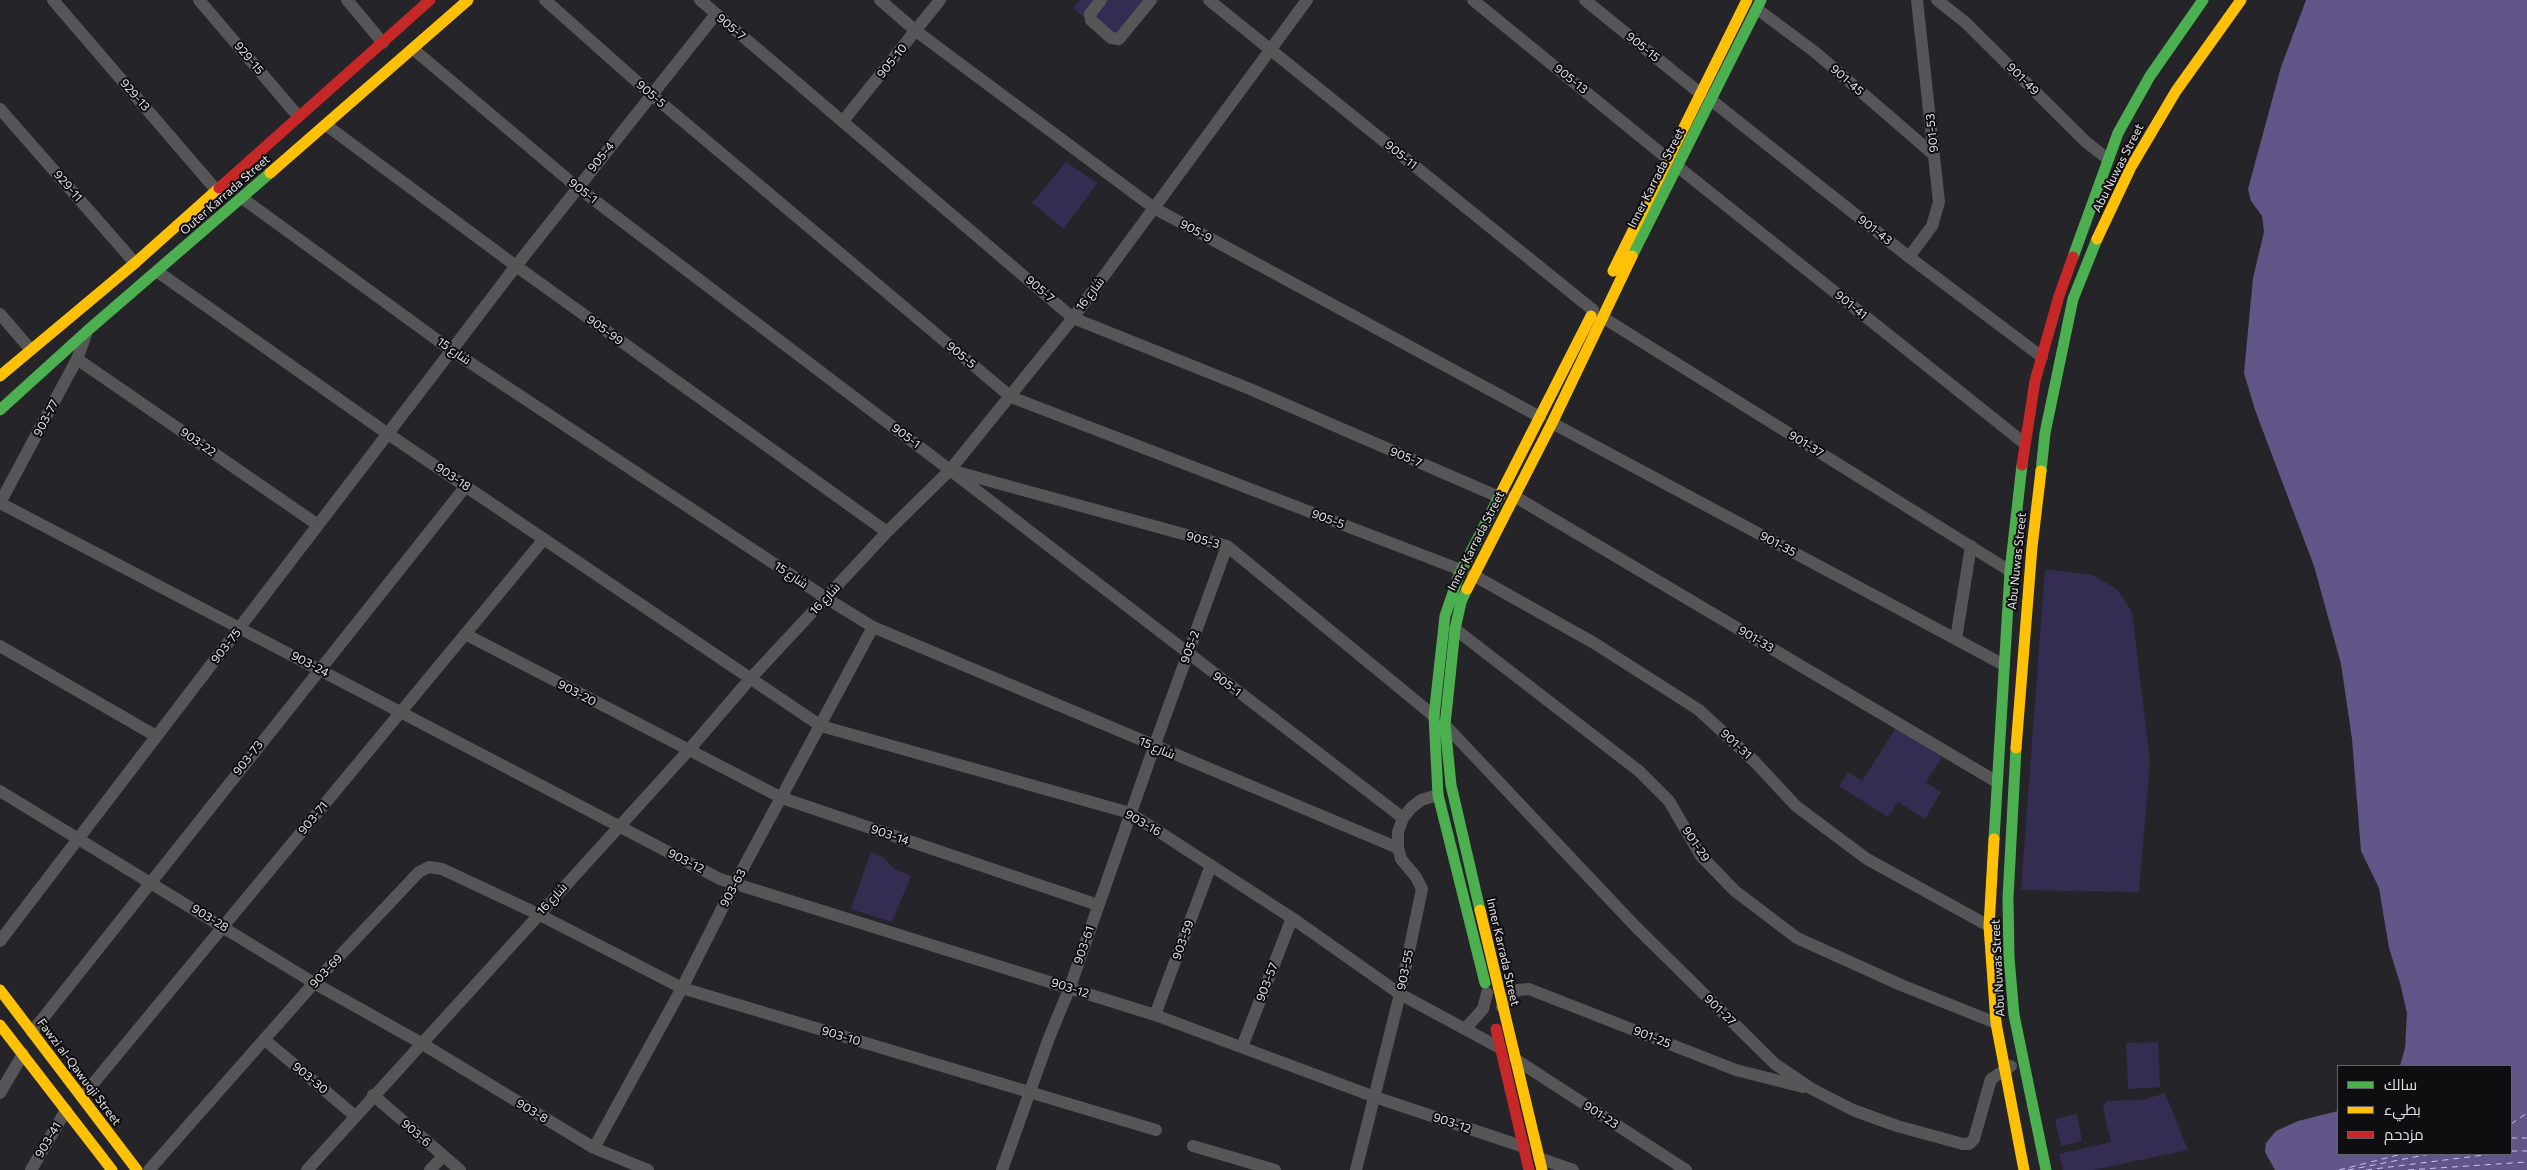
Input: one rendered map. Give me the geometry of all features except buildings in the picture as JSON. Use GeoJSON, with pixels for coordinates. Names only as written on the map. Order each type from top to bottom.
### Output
{"type":"FeatureCollection","features":[{"type":"Feature","properties":{"kind":"main road","name":"Outer Karrada Street"},"geometry":{"type":"LineString","coordinates":[[0,376],[135,263],[430,0]]}},
{"type":"Feature","properties":{"kind":"main road","name":"Outer Karrada Street"},"geometry":{"type":"LineString","coordinates":[[0,410],[87,331],[158,272],[468,0]]}},
{"type":"Feature","properties":{"kind":"main road","name":"Abu Nuwas Street"},"geometry":{"type":"LineString","coordinates":[[2024,1170],[2003,1069],[1996,1023],[1989,926],[2010,571],[2024,443],[2042,357],[2059,296],[2118,133],[2150,76],[2204,0]]}},
{"type":"Feature","properties":{"kind":"main road","name":"Abu Nuwas Street"},"geometry":{"type":"LineString","coordinates":[[2046,1170],[2022,1060],[2013,1006],[2008,928],[2009,860],[2018,702],[2044,442],[2066,333],[2082,273],[2132,167],[2176,91],[2241,0]]}},
{"type":"Feature","properties":{"kind":"main road","name":"Inner Karrada Street"},"geometry":{"type":"LineString","coordinates":[[1541,1164],[1502,1007],[1451,785],[1446,725],[1455,629],[1467,573],[1499,497],[1540,417],[1598,313],[1755,3]]}},
{"type":"Feature","properties":{"kind":"main road","name":"Inner Karrada Street"},"geometry":{"type":"LineString","coordinates":[[1529,1170],[1438,794],[1434,753],[1434,716],[1450,597],[1467,573],[1514,496],[1552,423],[1598,313]]}},
{"type":"Feature","properties":{"kind":"main road"},"geometry":{"type":"LineString","coordinates":[[2050,330],[2066,333]]}},
{"type":"Feature","properties":{"kind":"main road","name":"Fawzi al-Qawuqji Street"},"geometry":{"type":"LineString","coordinates":[[0,990],[137,1170]]}},
{"type":"Feature","properties":{"kind":"main road"},"geometry":{"type":"LineString","coordinates":[[0,1025],[112,1170]]}},
{"type":"Feature","properties":{"kind":"street","name":"929-13"},"geometry":{"type":"LineString","coordinates":[[53,0],[217,191]]}},
{"type":"Feature","properties":{"kind":"street","name":"929-15"},"geometry":{"type":"LineString","coordinates":[[199,0],[298,116]]}},
{"type":"Feature","properties":{"kind":"street"},"geometry":{"type":"LineString","coordinates":[[347,0],[383,43]]}},
{"type":"Feature","properties":{"kind":"street","name":"905-5"},"geometry":{"type":"LineString","coordinates":[[545,0],[652,95],[1011,397],[1467,573]]}},
{"type":"Feature","properties":{"kind":"street","name":"905-7"},"geometry":{"type":"LineString","coordinates":[[700,0],[1073,318],[1250,389],[1499,497]]}},
{"type":"Feature","properties":{"kind":"street","name":"905-9"},"geometry":{"type":"LineString","coordinates":[[880,0],[916,31],[1154,208],[1540,417]]}},
{"type":"Feature","properties":{"kind":"street","name":"905-10"},"geometry":{"type":"LineString","coordinates":[[844,121],[940,0]]}},
{"type":"Feature","properties":{"kind":"street"},"geometry":{"type":"LineString","coordinates":[[1101,0],[1090,14],[1091,20],[1111,38],[1118,38],[1151,0]]}},
{"type":"Feature","properties":{"kind":"street","name":"905-11"},"geometry":{"type":"LineString","coordinates":[[1209,0],[1598,313]]}},
{"type":"Feature","properties":{"kind":"street","name":"شارع 16"},"geometry":{"type":"LineString","coordinates":[[307,1170],[373,1095],[688,751],[750,679],[887,532],[950,470],[1073,318],[1307,0]]}},
{"type":"Feature","properties":{"kind":"street","name":"905-13"},"geometry":{"type":"LineString","coordinates":[[1473,0],[1673,163]]}},
{"type":"Feature","properties":{"kind":"street","name":"905-15"},"geometry":{"type":"LineString","coordinates":[[1585,0],[1706,97]]}},
{"type":"Feature","properties":{"kind":"street","name":"901-53"},"geometry":{"type":"LineString","coordinates":[[1909,257],[1932,226],[1937,215],[1939,202],[1917,0]]}},
{"type":"Feature","properties":{"kind":"street","name":"901-49"},"geometry":{"type":"LineString","coordinates":[[1937,0],[1965,22],[2086,142],[2108,159]]}},
{"type":"Feature","properties":{"kind":"street","name":"901-45"},"geometry":{"type":"LineString","coordinates":[[1755,3],[1816,52],[1934,155]]}},
{"type":"Feature","properties":{"kind":"street","name":"905-4"},"geometry":{"type":"LineString","coordinates":[[452,350],[577,187],[716,14]]}},
{"type":"Feature","properties":{"kind":"street","name":"905-1"},"geometry":{"type":"LineString","coordinates":[[414,49],[577,187],[950,470],[1403,818]]}},
{"type":"Feature","properties":{"kind":"street","name":"901-43"},"geometry":{"type":"LineString","coordinates":[[1706,97],[1909,257],[2042,357]]}},
{"type":"Feature","properties":{"kind":"street","name":"929-11"},"geometry":{"type":"LineString","coordinates":[[0,109],[135,263]]}},
{"type":"Feature","properties":{"kind":"street","name":"905-99"},"geometry":{"type":"LineString","coordinates":[[326,126],[516,266],[887,532]]}},
{"type":"Feature","properties":{"kind":"street","name":"901-41"},"geometry":{"type":"LineString","coordinates":[[1673,163],[2024,443]]}},
{"type":"Feature","properties":{"kind":"street","name":"شارع 15"},"geometry":{"type":"LineString","coordinates":[[242,198],[452,350],[826,598],[873,627],[1398,848]]}},
{"type":"Feature","properties":{"kind":"street","name":"903-18"},"geometry":{"type":"LineString","coordinates":[[158,272],[388,434],[750,679]]}},
{"type":"Feature","properties":{"kind":"street","name":"901-37"},"geometry":{"type":"LineString","coordinates":[[1598,313],[2010,571]]}},
{"type":"Feature","properties":{"kind":"street"},"geometry":{"type":"LineString","coordinates":[[0,314],[31,350]]}},
{"type":"Feature","properties":{"kind":"street","name":"903-77"},"geometry":{"type":"LineString","coordinates":[[0,503],[77,359],[87,331]]}},
{"type":"Feature","properties":{"kind":"street","name":"903-75"},"geometry":{"type":"LineString","coordinates":[[0,941],[452,350]]}},
{"type":"Feature","properties":{"kind":"street","name":"903-22"},"geometry":{"type":"LineString","coordinates":[[77,359],[318,525]]}},
{"type":"Feature","properties":{"kind":"street","name":"901-35"},"geometry":{"type":"LineString","coordinates":[[1552,423],[2004,665]]}},
{"type":"Feature","properties":{"kind":"street","name":"905-3"},"geometry":{"type":"LineString","coordinates":[[950,470],[1227,546],[1434,716]]}},
{"type":"Feature","properties":{"kind":"street","name":"903-73"},"geometry":{"type":"LineString","coordinates":[[32,1032],[319,668],[466,486]]}},
{"type":"Feature","properties":{"kind":"street","name":"901-33"},"geometry":{"type":"LineString","coordinates":[[1514,496],[1997,782]]}},
{"type":"Feature","properties":{"kind":"street","name":"903-24"},"geometry":{"type":"LineString","coordinates":[[0,503],[319,668],[618,827]]}},
{"type":"Feature","properties":{"kind":"street","name":"903-71"},"geometry":{"type":"LineString","coordinates":[[82,1097],[544,539]]}},
{"type":"Feature","properties":{"kind":"street","name":"905-2"},"geometry":{"type":"LineString","coordinates":[[1154,746],[1227,546]]}},
{"type":"Feature","properties":{"kind":"street"},"geometry":{"type":"LineString","coordinates":[[1956,639],[1971,546]]}},
{"type":"Feature","properties":{"kind":"street","name":"901-31"},"geometry":{"type":"LineString","coordinates":[[1467,573],[1594,643],[1699,710],[1755,762],[1796,806],[1867,859],[1989,926]]}},
{"type":"Feature","properties":{"kind":"street","name":"903-63"},"geometry":{"type":"LineString","coordinates":[[594,1148],[682,988],[735,883],[822,726],[873,627]]}},
{"type":"Feature","properties":{"kind":"street","name":"901-29"},"geometry":{"type":"LineString","coordinates":[[1455,629],[1640,771],[1669,801],[1701,856],[1735,891],[1797,938],[1901,985],[1996,1023]]}},
{"type":"Feature","properties":{"kind":"street","name":"903-20"},"geometry":{"type":"LineString","coordinates":[[465,634],[688,751]]}},
{"type":"Feature","properties":{"kind":"street"},"geometry":{"type":"LineString","coordinates":[[0,646],[156,736]]}},
{"type":"Feature","properties":{"kind":"street","name":"903-16"},"geometry":{"type":"LineString","coordinates":[[750,679],[822,726],[1130,813],[1292,918],[1400,994],[1500,1048]]}},
{"type":"Feature","properties":{"kind":"street","name":"901-27"},"geometry":{"type":"LineString","coordinates":[[1446,725],[1636,927],[1775,1064],[1812,1089],[1853,1110],[1897,1126],[1969,1144],[1974,1140],[1987,1087],[1991,1080],[2003,1069],[2022,1060]]}},
{"type":"Feature","properties":{"kind":"street","name":"903-61"},"geometry":{"type":"LineString","coordinates":[[1002,1170],[1029,1093],[1070,987],[1154,746]]}},
{"type":"Feature","properties":{"kind":"street","name":"903-14"},"geometry":{"type":"LineString","coordinates":[[688,751],[782,798],[1098,905]]}},
{"type":"Feature","properties":{"kind":"street","name":"903-28"},"geometry":{"type":"LineString","coordinates":[[0,791],[314,983],[421,1044]]}},
{"type":"Feature","properties":{"kind":"street"},"geometry":{"type":"LineString","coordinates":[[1398,848],[1398,832],[1403,818],[1421,800],[1438,794]]}},
{"type":"Feature","properties":{"kind":"street","name":"903-12"},"geometry":{"type":"LineString","coordinates":[[618,827],[720,879],[1155,1015],[1375,1096],[1524,1147]]}},
{"type":"Feature","properties":{"kind":"street","name":"903-55"},"geometry":{"type":"LineString","coordinates":[[1356,1170],[1400,994],[1422,889],[1416,877],[1401,859],[1398,848]]}},
{"type":"Feature","properties":{"kind":"street","name":"903-59"},"geometry":{"type":"LineString","coordinates":[[1155,1015],[1211,866]]}},
{"type":"Feature","properties":{"kind":"street","name":"903-69"},"geometry":{"type":"LineString","coordinates":[[149,1170],[314,983],[419,872],[429,867],[442,869],[538,914]]}},
{"type":"Feature","properties":{"kind":"street","name":"903-10"},"geometry":{"type":"LineString","coordinates":[[538,914],[682,988],[1156,1130]]}},
{"type":"Feature","properties":{"kind":"street","name":"903-57"},"geometry":{"type":"LineString","coordinates":[[1242,1047],[1292,918]]}},
{"type":"Feature","properties":{"kind":"street","name":"901-25"},"geometry":{"type":"LineString","coordinates":[[1502,1007],[1512,994],[1518,990],[1529,989],[1736,1070],[1812,1089]]}},
{"type":"Feature","properties":{"kind":"street"},"geometry":{"type":"LineString","coordinates":[[1464,1029],[1483,1009],[1487,993]]}},
{"type":"Feature","properties":{"kind":"street","name":"903-30"},"geometry":{"type":"LineString","coordinates":[[265,1040],[355,1116]]}},
{"type":"Feature","properties":{"kind":"street","name":"903-8"},"geometry":{"type":"LineString","coordinates":[[421,1044],[594,1148],[648,1170]]}},
{"type":"Feature","properties":{"kind":"street"},"geometry":{"type":"LineString","coordinates":[[0,1093],[23,1054]]}},
{"type":"Feature","properties":{"kind":"street","name":"901-23"},"geometry":{"type":"LineString","coordinates":[[1515,1059],[1686,1170]]}},
{"type":"Feature","properties":{"kind":"street","name":"903-6"},"geometry":{"type":"LineString","coordinates":[[373,1095],[460,1170]]}},
{"type":"Feature","properties":{"kind":"street","name":"903-41"},"geometry":{"type":"LineString","coordinates":[[30,1170],[66,1110]]}},
{"type":"Feature","properties":{"kind":"street"},"geometry":{"type":"LineString","coordinates":[[1192,1146],[1260,1168],[1275,1170]]}},
{"type":"Feature","properties":{"kind":"street"},"geometry":{"type":"LineString","coordinates":[[430,1170],[443,1156]]}},
{"type":"Feature","properties":{"kind":"street"},"geometry":{"type":"LineString","coordinates":[[1541,1164],[1573,1170]]}},
{"type":"Feature","properties":{"kind":"shaded area"},"geometry":{"type":"Polygon","coordinates":[[[1080,0],[1159,0],[1119,47],[1073,8],[1080,0]]]}},
{"type":"Feature","properties":{"kind":"shaded area"},"geometry":{"type":"Polygon","coordinates":[[[2306,0],[2527,0],[2527,1170],[2275,1170],[2265,1152],[2266,1143],[2276,1131],[2298,1121],[2337,1111],[2337,1155],[2512,1155],[2512,1065],[2400,1065],[2405,1048],[2407,1013],[2389,948],[2379,888],[2361,851],[2352,739],[2341,664],[2314,566],[2255,410],[2244,373],[2253,278],[2264,232],[2262,216],[2251,201],[2248,189],[2281,67],[2306,0]]]}},
{"type":"Feature","properties":{"kind":"shaded area"},"geometry":{"type":"Polygon","coordinates":[[[1066,162],[1097,183],[1064,229],[1032,203],[1066,162]]]}},
{"type":"Feature","properties":{"kind":"shaded area"},"geometry":{"type":"Polygon","coordinates":[[[2045,569],[2093,575],[2118,590],[2132,612],[2150,761],[2139,892],[2021,890],[2045,569]]]}},
{"type":"Feature","properties":{"kind":"shaded area"},"geometry":{"type":"Polygon","coordinates":[[[1896,728],[1942,757],[1926,782],[1941,792],[1925,819],[1898,802],[1888,817],[1839,786],[1848,772],[1862,781],[1896,728]]]}},
{"type":"Feature","properties":{"kind":"shaded area"},"geometry":{"type":"Polygon","coordinates":[[[871,852],[884,858],[894,869],[911,876],[892,922],[851,909],[871,852]]]}},
{"type":"Feature","properties":{"kind":"shaded area"},"geometry":{"type":"Polygon","coordinates":[[[2158,1042],[2160,1087],[2128,1089],[2126,1043],[2158,1042]]]}},
{"type":"Feature","properties":{"kind":"shaded area"},"geometry":{"type":"Polygon","coordinates":[[[2165,1093],[2188,1150],[2093,1170],[2063,1170],[2059,1154],[2111,1142],[2103,1108],[2106,1101],[2143,1100],[2165,1093]]]}},
{"type":"Feature","properties":{"kind":"shaded area"},"geometry":{"type":"Polygon","coordinates":[[[2077,1114],[2082,1141],[2061,1146],[2055,1119],[2077,1114]]]}},
{"type":"Feature","properties":{"kind":"ferry route"},"geometry":{"type":"LineString","coordinates":[[2512,1123],[2527,1113]]}},
{"type":"Feature","properties":{"kind":"ferry route"},"geometry":{"type":"LineString","coordinates":[[2512,1138],[2527,1138]]}},
{"type":"Feature","properties":{"kind":"ferry route"},"geometry":{"type":"LineString","coordinates":[[2512,1151],[2527,1151]]}},
{"type":"Feature","properties":{"kind":"ferry route"},"geometry":{"type":"LineString","coordinates":[[2339,1170],[2398,1155]]}},
{"type":"Feature","properties":{"kind":"ferry route"},"geometry":{"type":"LineString","coordinates":[[2348,1170],[2425,1155]]}},
{"type":"Feature","properties":{"kind":"ferry route"},"geometry":{"type":"LineString","coordinates":[[2366,1170],[2484,1155]]}},
{"type":"Feature","properties":{"kind":"ferry route"},"geometry":{"type":"LineString","coordinates":[[2408,1170],[2527,1162]]}},
{"type":"Feature","properties":{"kind":"traffic: fast"},"geometry":{"type":"LineString","coordinates":[[1632,256],[1761,0]]}},
{"type":"Feature","properties":{"kind":"traffic: fast"},"geometry":{"type":"LineString","coordinates":[[2073,257],[2118,133],[2150,76],[2203,0]]}},
{"type":"Feature","properties":{"kind":"traffic: fast"},"geometry":{"type":"LineString","coordinates":[[0,410],[87,331],[270,173]]}},
{"type":"Feature","properties":{"kind":"traffic: fast"},"geometry":{"type":"LineString","coordinates":[[2041,471],[2045,433],[2073,299],[2097,239]]}},
{"type":"Feature","properties":{"kind":"traffic: fast"},"geometry":{"type":"LineString","coordinates":[[1994,839],[2010,571],[2022,465]]}},
{"type":"Feature","properties":{"kind":"traffic: fast"},"geometry":{"type":"LineString","coordinates":[[1485,983],[1438,795],[1434,716],[1445,616],[1459,575],[1500,495]]}},
{"type":"Feature","properties":{"kind":"traffic: fast"},"geometry":{"type":"LineString","coordinates":[[1467,589],[1461,602],[1455,629],[1445,725],[1451,785],[1480,910]]}},
{"type":"Feature","properties":{"kind":"traffic: fast"},"geometry":{"type":"LineString","coordinates":[[2016,748],[2008,898],[2009,958],[2014,1015],[2046,1170]]}},
{"type":"Feature","properties":{"kind":"traffic: slow"},"geometry":{"type":"LineString","coordinates":[[270,173],[468,0]]}},
{"type":"Feature","properties":{"kind":"traffic: slow"},"geometry":{"type":"LineString","coordinates":[[1613,271],[1747,0]]}},
{"type":"Feature","properties":{"kind":"traffic: slow"},"geometry":{"type":"LineString","coordinates":[[2097,239],[2131,167],[2176,91],[2241,0]]}},
{"type":"Feature","properties":{"kind":"traffic: slow"},"geometry":{"type":"LineString","coordinates":[[0,376],[135,263],[219,188]]}},
{"type":"Feature","properties":{"kind":"traffic: slow"},"geometry":{"type":"LineString","coordinates":[[1467,589],[1552,423],[1632,256]]}},
{"type":"Feature","properties":{"kind":"traffic: slow"},"geometry":{"type":"LineString","coordinates":[[1500,495],[1591,316]]}},
{"type":"Feature","properties":{"kind":"traffic: slow"},"geometry":{"type":"LineString","coordinates":[[2016,748],[2032,547],[2041,471]]}},
{"type":"Feature","properties":{"kind":"traffic: slow"},"geometry":{"type":"LineString","coordinates":[[1994,839],[1989,926],[1996,1023],[2024,1170]]}},
{"type":"Feature","properties":{"kind":"traffic: slow"},"geometry":{"type":"LineString","coordinates":[[1480,910],[1542,1170]]}},
{"type":"Feature","properties":{"kind":"traffic: slow"},"geometry":{"type":"LineString","coordinates":[[0,990],[137,1170]]}},
{"type":"Feature","properties":{"kind":"traffic: slow"},"geometry":{"type":"LineString","coordinates":[[0,1025],[112,1170]]}},
{"type":"Feature","properties":{"kind":"traffic: jam"},"geometry":{"type":"LineString","coordinates":[[219,188],[430,0]]}},
{"type":"Feature","properties":{"kind":"traffic: jam"},"geometry":{"type":"LineString","coordinates":[[2022,465],[2035,381],[2059,296],[2073,257]]}},
{"type":"Feature","properties":{"kind":"traffic: jam"},"geometry":{"type":"LineString","coordinates":[[1496,1029],[1529,1170]]}}]}
